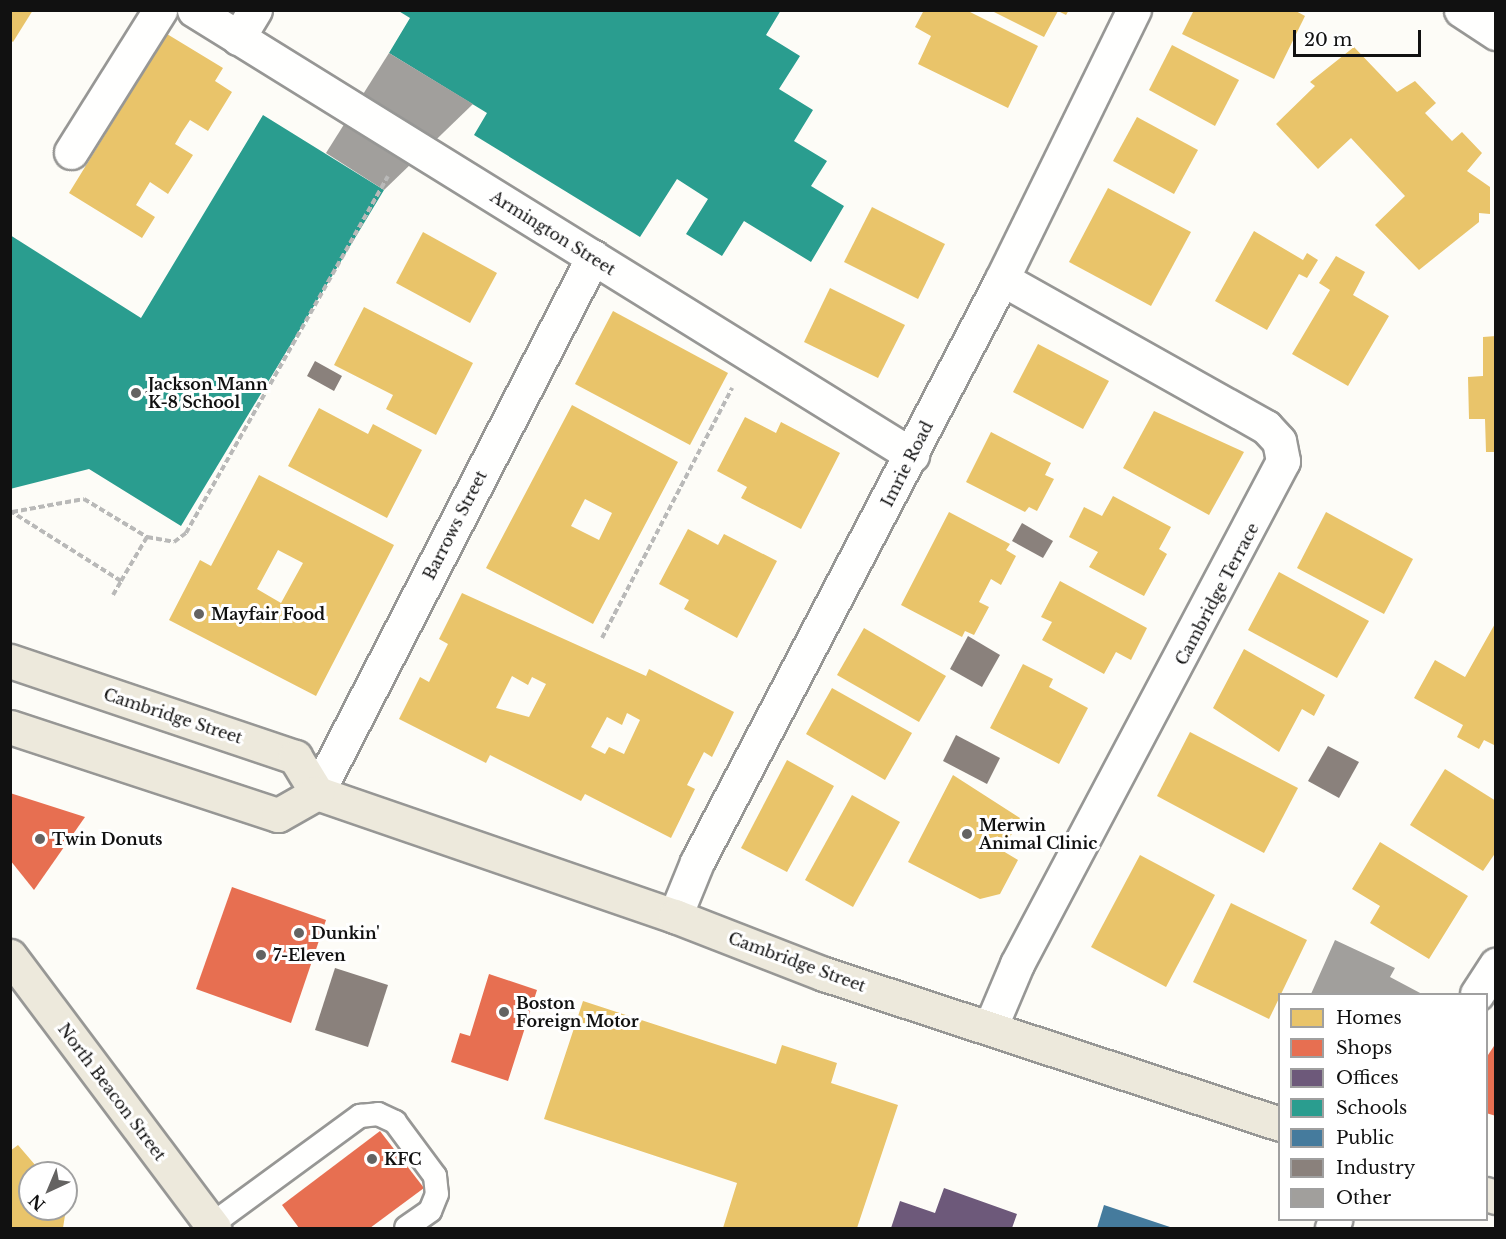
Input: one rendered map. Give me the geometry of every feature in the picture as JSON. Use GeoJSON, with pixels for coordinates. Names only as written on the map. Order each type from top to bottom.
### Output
{"type":"FeatureCollection","features":[{"type":"Feature","properties":{"kind":"main road","name":"Cambridge Street"},"geometry":{"type":"LineString","coordinates":[[10,662],[197,722],[295,757],[317,793],[675,916],[824,974],[1278,1123]]}},
{"type":"Feature","properties":{"kind":"main road"},"geometry":{"type":"LineString","coordinates":[[10,726],[278,815],[317,793]]}},
{"type":"Feature","properties":{"kind":"main road","name":"North Beacon Street"},"geometry":{"type":"LineString","coordinates":[[10,956],[212,1227]]}},
{"type":"Feature","properties":{"kind":"street"},"geometry":{"type":"LineString","coordinates":[[72,152],[160,10]]}},
{"type":"Feature","properties":{"kind":"street","name":"Armington Street"},"geometry":{"type":"LineString","coordinates":[[194,10],[246,24],[592,257],[912,454]]}},
{"type":"Feature","properties":{"kind":"street","name":"Imrie Road"},"geometry":{"type":"LineString","coordinates":[[675,916],[697,862],[1002,279],[1134,10]]}},
{"type":"Feature","properties":{"kind":"street"},"geometry":{"type":"LineString","coordinates":[[1461,10],[1496,33]]}},
{"type":"Feature","properties":{"kind":"street","name":"Barrows Street"},"geometry":{"type":"LineString","coordinates":[[317,793],[592,257]]}},
{"type":"Feature","properties":{"kind":"street","name":"Cambridge Terrace"},"geometry":{"type":"LineString","coordinates":[[990,1028],[1017,964],[1275,486],[1283,461],[1279,441],[1266,427],[1002,279]]}},
{"type":"Feature","properties":{"kind":"street"},"geometry":{"type":"LineString","coordinates":[[1478,993],[1496,965]]}},
{"type":"Feature","properties":{"kind":"lane"},"geometry":{"type":"LineString","coordinates":[[212,1227],[360,1116],[378,1114],[395,1122],[435,1176],[437,1194],[430,1211],[406,1228]]}},
{"type":"Feature","properties":{"kind":"path"},"geometry":{"type":"LineString","coordinates":[[11,512],[84,499],[147,537],[174,542],[186,533],[393,166]]}},
{"type":"Feature","properties":{"kind":"path"},"geometry":{"type":"LineString","coordinates":[[602,638],[733,385]]}},
{"type":"Feature","properties":{"kind":"path"},"geometry":{"type":"LineString","coordinates":[[11,512],[121,581]]}},
{"type":"Feature","properties":{"kind":"path"},"geometry":{"type":"LineString","coordinates":[[113,596],[147,537]]}},
{"type":"Feature","properties":{"kind":"building: Homes"},"geometry":{"type":"Polygon","coordinates":[[[10,10],[33,10],[13,42],[10,40],[10,10]]]}},
{"type":"Feature","properties":{"kind":"building: Homes"},"geometry":{"type":"Polygon","coordinates":[[[924,10],[966,10],[1038,46],[1008,108],[918,64],[931,36],[915,27],[924,10]]]}},
{"type":"Feature","properties":{"kind":"building: Homes"},"geometry":{"type":"Polygon","coordinates":[[[990,10],[1069,10],[1066,15],[1058,11],[1044,37],[990,10]]]}},
{"type":"Feature","properties":{"kind":"building: Homes"},"geometry":{"type":"Polygon","coordinates":[[[1194,10],[1294,10],[1305,16],[1274,79],[1182,34],[1194,10]]]}},
{"type":"Feature","properties":{"kind":"building: Homes"},"geometry":{"type":"Polygon","coordinates":[[[167,34],[223,68],[215,81],[232,92],[208,131],[190,120],[182,132],[175,144],[193,155],[168,194],[150,182],[136,205],[155,217],[142,238],[69,193],[167,34]]]}},
{"type":"Feature","properties":{"kind":"building: Homes"},"geometry":{"type":"Polygon","coordinates":[[[1172,45],[1239,80],[1215,126],[1149,90],[1172,45]]]}},
{"type":"Feature","properties":{"kind":"building: Homes"},"geometry":{"type":"Polygon","coordinates":[[[1354,47],[1397,92],[1415,81],[1436,103],[1425,113],[1452,141],[1462,132],[1482,153],[1467,171],[1490,187],[1490,214],[1479,213],[1479,222],[1419,270],[1375,225],[1405,196],[1351,138],[1318,169],[1276,124],[1315,86],[1310,82],[1354,47]]]}},
{"type":"Feature","properties":{"kind":"building: Homes"},"geometry":{"type":"Polygon","coordinates":[[[1137,117],[1198,150],[1174,194],[1113,161],[1137,117]]]}},
{"type":"Feature","properties":{"kind":"building: Homes"},"geometry":{"type":"Polygon","coordinates":[[[1108,188],[1191,232],[1151,306],[1069,262],[1108,188]]]}},
{"type":"Feature","properties":{"kind":"building: Homes"},"geometry":{"type":"Polygon","coordinates":[[[872,207],[945,244],[918,299],[844,262],[872,207]]]}},
{"type":"Feature","properties":{"kind":"building: Homes"},"geometry":{"type":"Polygon","coordinates":[[[1254,231],[1303,260],[1307,253],[1318,260],[1307,278],[1299,274],[1267,330],[1215,301],[1254,231]]]}},
{"type":"Feature","properties":{"kind":"building: Homes"},"geometry":{"type":"Polygon","coordinates":[[[423,232],[497,273],[470,323],[396,283],[423,232]]]}},
{"type":"Feature","properties":{"kind":"building: Homes"},"geometry":{"type":"Polygon","coordinates":[[[1336,256],[1365,272],[1353,295],[1389,316],[1348,386],[1292,354],[1330,290],[1319,283],[1336,256]]]}},
{"type":"Feature","properties":{"kind":"building: Homes"},"geometry":{"type":"Polygon","coordinates":[[[830,288],[905,325],[878,378],[804,342],[830,288]]]}},
{"type":"Feature","properties":{"kind":"building: Homes"},"geometry":{"type":"Polygon","coordinates":[[[364,307],[473,363],[436,435],[386,409],[393,395],[334,365],[364,307]]]}},
{"type":"Feature","properties":{"kind":"building: Homes"},"geometry":{"type":"Polygon","coordinates":[[[613,311],[728,373],[690,445],[575,384],[613,311]]]}},
{"type":"Feature","properties":{"kind":"building: Homes"},"geometry":{"type":"Polygon","coordinates":[[[1496,336],[1496,452],[1486,452],[1485,419],[1469,419],[1468,377],[1483,376],[1483,337],[1496,336]]]}},
{"type":"Feature","properties":{"kind":"building: Homes"},"geometry":{"type":"Polygon","coordinates":[[[1038,344],[1109,381],[1083,429],[1013,392],[1038,344]]]}},
{"type":"Feature","properties":{"kind":"building: Homes"},"geometry":{"type":"Polygon","coordinates":[[[572,405],[678,462],[593,624],[486,568],[572,405]],[[585,499],[571,526],[599,540],[612,513],[585,499]]]}},
{"type":"Feature","properties":{"kind":"building: Homes"},"geometry":{"type":"Polygon","coordinates":[[[319,408],[368,434],[373,424],[422,450],[387,518],[288,466],[319,408]]]}},
{"type":"Feature","properties":{"kind":"building: Homes"},"geometry":{"type":"Polygon","coordinates":[[[1154,411],[1244,452],[1209,515],[1123,468],[1154,411]]]}},
{"type":"Feature","properties":{"kind":"building: Homes"},"geometry":{"type":"Polygon","coordinates":[[[745,417],[776,433],[781,422],[840,453],[801,529],[741,498],[747,487],[717,471],[745,417]]]}},
{"type":"Feature","properties":{"kind":"building: Homes"},"geometry":{"type":"Polygon","coordinates":[[[991,432],[1051,463],[1045,475],[1054,479],[1037,511],[1029,507],[1025,512],[966,482],[991,432]]]}},
{"type":"Feature","properties":{"kind":"building: Homes"},"geometry":{"type":"Polygon","coordinates":[[[259,475],[394,545],[316,696],[169,620],[200,560],[211,566],[259,475]],[[278,550],[257,589],[281,603],[303,563],[278,550]]]}},
{"type":"Feature","properties":{"kind":"building: Homes"},"geometry":{"type":"Polygon","coordinates":[[[1113,496],[1171,527],[1159,549],[1167,554],[1144,596],[1089,567],[1098,552],[1069,537],[1084,507],[1102,516],[1113,496]]]}},
{"type":"Feature","properties":{"kind":"building: Homes"},"geometry":{"type":"Polygon","coordinates":[[[949,512],[1010,544],[1006,550],[1016,556],[1001,585],[991,579],[979,602],[989,607],[974,635],[965,631],[962,637],[901,605],[949,512]]]}},
{"type":"Feature","properties":{"kind":"building: Homes"},"geometry":{"type":"Polygon","coordinates":[[[1326,512],[1413,559],[1384,614],[1297,568],[1326,512]]]}},
{"type":"Feature","properties":{"kind":"building: Homes"},"geometry":{"type":"Polygon","coordinates":[[[688,529],[718,545],[724,534],[777,561],[737,638],[684,609],[689,600],[659,584],[688,529]]]}},
{"type":"Feature","properties":{"kind":"building: Homes"},"geometry":{"type":"Polygon","coordinates":[[[1279,572],[1369,621],[1337,678],[1248,630],[1279,572]]]}},
{"type":"Feature","properties":{"kind":"building: Homes"},"geometry":{"type":"Polygon","coordinates":[[[1060,581],[1147,628],[1131,660],[1116,652],[1104,674],[1042,640],[1052,622],[1041,617],[1060,581]]]}},
{"type":"Feature","properties":{"kind":"building: Homes"},"geometry":{"type":"Polygon","coordinates":[[[462,593],[646,676],[649,669],[734,712],[712,757],[704,752],[687,785],[695,789],[671,838],[585,794],[581,801],[490,755],[486,763],[399,719],[420,677],[429,682],[448,644],[439,639],[462,593]],[[512,676],[496,708],[529,717],[546,684],[532,677],[528,685],[512,676]],[[627,713],[622,725],[607,717],[591,747],[605,754],[609,747],[624,754],[640,720],[627,713]]]}},
{"type":"Feature","properties":{"kind":"building: Homes"},"geometry":{"type":"Polygon","coordinates":[[[1496,622],[1496,746],[1484,740],[1479,749],[1457,737],[1463,725],[1414,698],[1435,660],[1465,677],[1496,622]]]}},
{"type":"Feature","properties":{"kind":"building: Homes"},"geometry":{"type":"Polygon","coordinates":[[[864,628],[946,676],[919,722],[837,675],[864,628]]]}},
{"type":"Feature","properties":{"kind":"building: Homes"},"geometry":{"type":"Polygon","coordinates":[[[1244,649],[1325,695],[1314,716],[1302,709],[1279,752],[1213,708],[1244,649]]]}},
{"type":"Feature","properties":{"kind":"building: Homes"},"geometry":{"type":"Polygon","coordinates":[[[1023,664],[1053,679],[1049,687],[1088,708],[1059,764],[990,728],[1023,664]]]}},
{"type":"Feature","properties":{"kind":"building: Homes"},"geometry":{"type":"Polygon","coordinates":[[[832,688],[912,733],[885,780],[806,734],[832,688]]]}},
{"type":"Feature","properties":{"kind":"building: Homes"},"geometry":{"type":"Polygon","coordinates":[[[1190,732],[1298,788],[1264,853],[1157,796],[1190,732]]]}},
{"type":"Feature","properties":{"kind":"building: Homes"},"geometry":{"type":"Polygon","coordinates":[[[787,760],[834,786],[787,872],[741,848],[787,760]]]}},
{"type":"Feature","properties":{"kind":"building: Homes"},"geometry":{"type":"Polygon","coordinates":[[[1445,769],[1496,801],[1496,852],[1483,871],[1410,825],[1445,769]]]}},
{"type":"Feature","properties":{"kind":"building: Homes","name":"Merwin Animal Clinic"},"geometry":{"type":"Polygon","coordinates":[[[953,775],[1020,818],[1003,851],[1018,860],[1000,894],[980,899],[908,862],[953,775]]]}},
{"type":"Feature","properties":{"kind":"building: Homes"},"geometry":{"type":"Polygon","coordinates":[[[852,795],[900,822],[853,907],[805,880],[852,795]]]}},
{"type":"Feature","properties":{"kind":"building: Homes"},"geometry":{"type":"Polygon","coordinates":[[[1380,842],[1468,896],[1429,959],[1370,923],[1380,906],[1352,889],[1380,842]]]}},
{"type":"Feature","properties":{"kind":"building: Homes"},"geometry":{"type":"Polygon","coordinates":[[[1140,855],[1215,895],[1166,987],[1091,947],[1140,855]]]}},
{"type":"Feature","properties":{"kind":"building: Homes"},"geometry":{"type":"Polygon","coordinates":[[[1231,903],[1307,940],[1282,993],[1278,993],[1278,1000],[1269,1019],[1193,982],[1231,903]]]}},
{"type":"Feature","properties":{"kind":"building: Homes"},"geometry":{"type":"Polygon","coordinates":[[[583,1001],[776,1064],[782,1045],[837,1063],[831,1083],[898,1105],[857,1228],[723,1228],[737,1183],[544,1119],[583,1001]]]}},
{"type":"Feature","properties":{"kind":"building: Homes"},"geometry":{"type":"Polygon","coordinates":[[[18,1145],[32,1161],[18,1161],[18,1221],[64,1221],[63,1228],[10,1228],[10,1151],[18,1145]]]}},
{"type":"Feature","properties":{"kind":"building: Shops","name":"Twin Donuts"},"geometry":{"type":"Polygon","coordinates":[[[10,793],[85,817],[34,890],[10,860],[10,793]]]}},
{"type":"Feature","properties":{"kind":"building: Shops","name":"7-Eleven"},"geometry":{"type":"Polygon","coordinates":[[[232,887],[326,920],[291,1023],[196,989],[232,887]]]}},
{"type":"Feature","properties":{"kind":"building: Shops","name":"Boston Foreign Motor"},"geometry":{"type":"Polygon","coordinates":[[[489,974],[537,990],[508,1081],[451,1062],[460,1033],[470,1036],[489,974]]]}},
{"type":"Feature","properties":{"kind":"building: Shops"},"geometry":{"type":"Polygon","coordinates":[[[1496,1043],[1496,1116],[1488,1114],[1488,1055],[1496,1043]]]}},
{"type":"Feature","properties":{"kind":"building: Shops","name":"KFC"},"geometry":{"type":"Polygon","coordinates":[[[380,1131],[424,1188],[370,1228],[299,1228],[282,1205],[380,1131]]]}},
{"type":"Feature","properties":{"kind":"building: Offices"},"geometry":{"type":"Polygon","coordinates":[[[944,1188],[1017,1214],[1012,1228],[891,1228],[900,1201],[935,1213],[944,1188]]]}},
{"type":"Feature","properties":{"kind":"building: Schools"},"geometry":{"type":"Polygon","coordinates":[[[397,10],[781,10],[766,35],[800,56],[779,89],[813,110],[794,141],[827,161],[811,186],[844,206],[811,262],[744,221],[722,256],[686,234],[708,199],[677,179],[640,237],[474,135],[487,113],[389,53],[410,18],[397,10]]]}},
{"type":"Feature","properties":{"kind":"building: Schools","name":"Jackson Mann K-8 School"},"geometry":{"type":"Polygon","coordinates":[[[263,115],[384,190],[181,526],[89,469],[10,489],[10,235],[141,318],[263,115]]]}},
{"type":"Feature","properties":{"kind":"building: Public"},"geometry":{"type":"Polygon","coordinates":[[[1104,1205],[1173,1228],[1097,1228],[1104,1205]]]}},
{"type":"Feature","properties":{"kind":"building: Industry"},"geometry":{"type":"Polygon","coordinates":[[[315,361],[342,376],[334,391],[307,376],[315,361]]]}},
{"type":"Feature","properties":{"kind":"building: Industry"},"geometry":{"type":"Polygon","coordinates":[[[1022,523],[1053,541],[1043,558],[1012,541],[1022,523]]]}},
{"type":"Feature","properties":{"kind":"building: Industry"},"geometry":{"type":"Polygon","coordinates":[[[968,636],[1000,655],[982,687],[950,669],[968,636]]]}},
{"type":"Feature","properties":{"kind":"building: Industry"},"geometry":{"type":"Polygon","coordinates":[[[956,735],[1000,758],[987,784],[943,761],[956,735]]]}},
{"type":"Feature","properties":{"kind":"building: Industry"},"geometry":{"type":"Polygon","coordinates":[[[1328,746],[1359,762],[1339,798],[1308,781],[1328,746]]]}},
{"type":"Feature","properties":{"kind":"building: Industry"},"geometry":{"type":"Polygon","coordinates":[[[335,968],[388,985],[368,1047],[315,1030],[335,968]]]}},
{"type":"Feature","properties":{"kind":"building: Other"},"geometry":{"type":"Polygon","coordinates":[[[389,53],[473,104],[384,190],[326,153],[389,53]]]}},
{"type":"Feature","properties":{"kind":"building: Other"},"geometry":{"type":"Polygon","coordinates":[[[1335,940],[1395,968],[1390,977],[1420,993],[1311,993],[1335,940]]]}},
{"type":"Feature","properties":{"kind":"place","name":"Jackson Mann K-8 School"},"geometry":{"type":"Point","coordinates":[136,393]}},
{"type":"Feature","properties":{"kind":"place","name":"Mayfair Food"},"geometry":{"type":"Point","coordinates":[199,614]}},
{"type":"Feature","properties":{"kind":"place","name":"Merwin Animal Clinic"},"geometry":{"type":"Point","coordinates":[967,834]}},
{"type":"Feature","properties":{"kind":"place","name":"Twin Donuts"},"geometry":{"type":"Point","coordinates":[40,839]}},
{"type":"Feature","properties":{"kind":"place","name":"Dunkin'"},"geometry":{"type":"Point","coordinates":[299,933]}},
{"type":"Feature","properties":{"kind":"place","name":"7-Eleven"},"geometry":{"type":"Point","coordinates":[261,955]}},
{"type":"Feature","properties":{"kind":"place","name":"Boston Foreign Motor"},"geometry":{"type":"Point","coordinates":[504,1012]}},
{"type":"Feature","properties":{"kind":"place","name":"KFC"},"geometry":{"type":"Point","coordinates":[372,1159]}}]}
